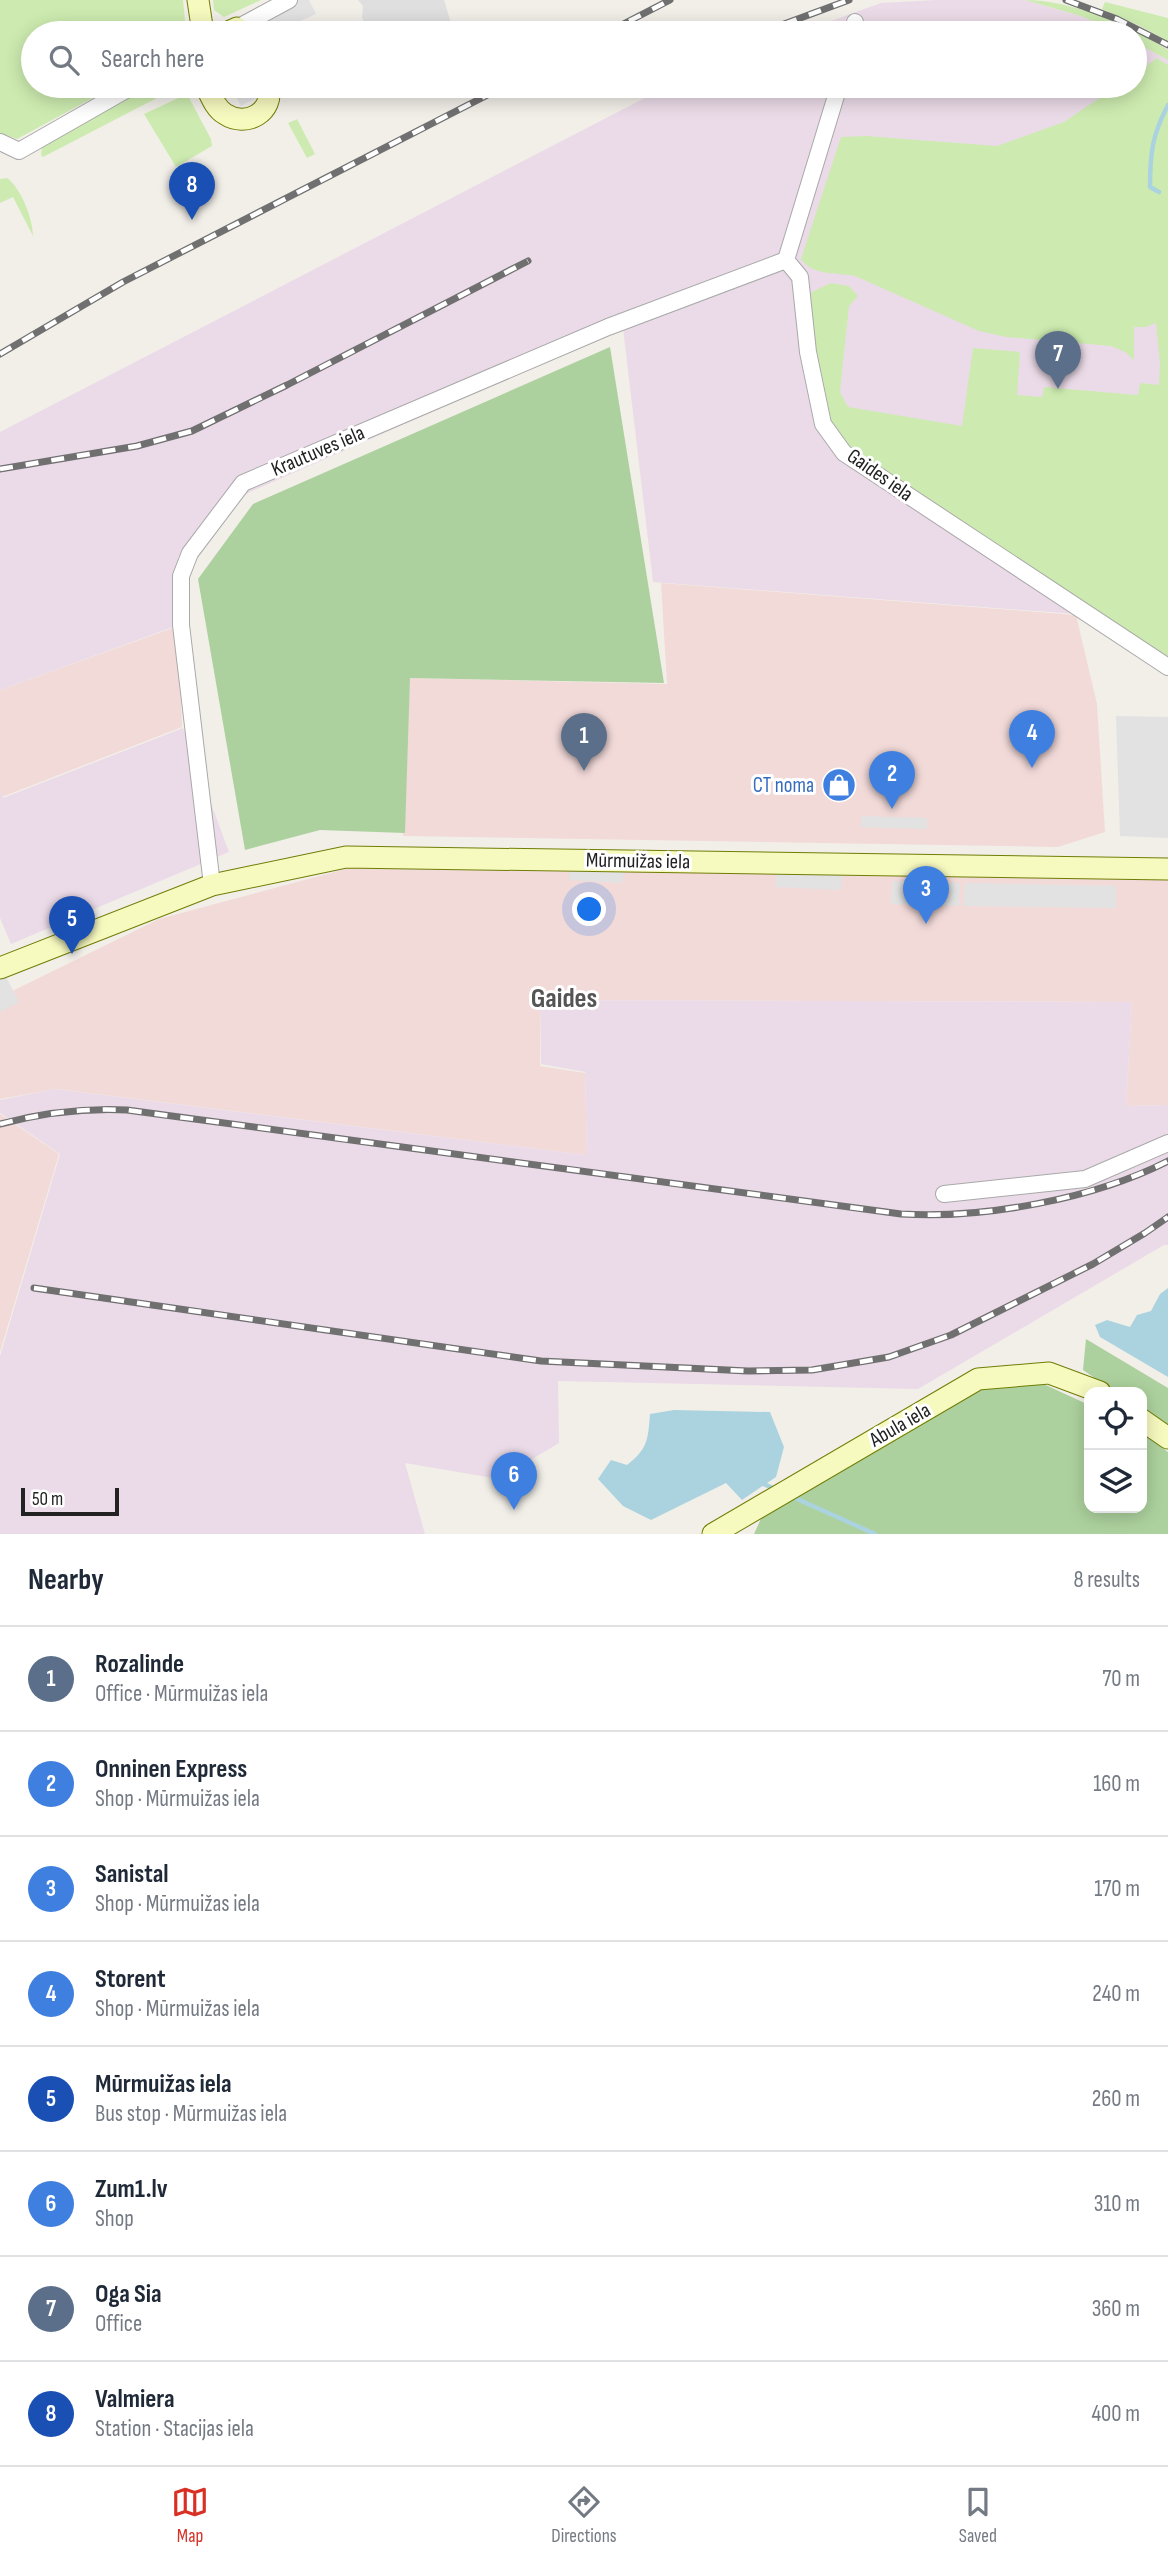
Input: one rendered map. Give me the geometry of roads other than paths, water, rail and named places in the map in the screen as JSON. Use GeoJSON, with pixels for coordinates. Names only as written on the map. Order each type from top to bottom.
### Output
{"type":"FeatureCollection","features":[{"type":"Feature","properties":{"kind":"street"},"geometry":{"type":"LineString","coordinates":[[198,0],[201,21]]}},
{"type":"Feature","properties":{"kind":"street"},"geometry":{"type":"LineString","coordinates":[[252,21],[289,0]]}},
{"type":"Feature","properties":{"kind":"street"},"geometry":{"type":"LineString","coordinates":[[0,142],[19,151],[112,98]]}},
{"type":"Feature","properties":{"kind":"street"},"geometry":{"type":"LineString","coordinates":[[212,98],[223,113],[243,120],[253,119],[266,107],[268,98]]}},
{"type":"Feature","properties":{"kind":"street"},"geometry":{"type":"LineString","coordinates":[[786,260],[835,98]]}},
{"type":"Feature","properties":{"kind":"street","name":"Gaides iela"},"geometry":{"type":"LineString","coordinates":[[786,260],[800,277],[808,352],[823,424],[844,453],[1168,667]]}},
{"type":"Feature","properties":{"kind":"street","name":"Krautuves iela"},"geometry":{"type":"LineString","coordinates":[[212,885],[181,625],[181,576],[190,553],[243,483],[608,327],[786,260]]}},
{"type":"Feature","properties":{"kind":"street","name":"Mūrmuižas iela"},"geometry":{"type":"LineString","coordinates":[[0,968],[212,885],[346,857],[1168,869]]}},
{"type":"Feature","properties":{"kind":"street"},"geometry":{"type":"LineString","coordinates":[[944,1194],[1085,1179],[1168,1143]]}},
{"type":"Feature","properties":{"kind":"street","name":"Abula iela"},"geometry":{"type":"LineString","coordinates":[[713,1534],[978,1379],[1049,1373],[1087,1387]]}},
{"type":"Feature","properties":{"kind":"street"},"geometry":{"type":"LineString","coordinates":[[1147,1423],[1168,1438]]}},
{"type":"Feature","properties":{"kind":"water"},"geometry":{"type":"Polygon","coordinates":[[[1168,1288],[1168,1377],[1100,1337],[1095,1325],[1107,1320],[1130,1327],[1137,1315],[1151,1311],[1160,1294],[1168,1288]]]}},
{"type":"Feature","properties":{"kind":"water"},"geometry":{"type":"Polygon","coordinates":[[[674,1410],[770,1412],[784,1447],[776,1477],[742,1500],[726,1483],[651,1520],[623,1506],[598,1479],[611,1460],[627,1465],[639,1454],[647,1437],[650,1414],[674,1410]]]}},
{"type":"Feature","properties":{"kind":"waterway"},"geometry":{"type":"LineString","coordinates":[[1159,192],[1150,187],[1151,154],[1158,126],[1168,105]]}},
{"type":"Feature","properties":{"kind":"waterway"},"geometry":{"type":"LineString","coordinates":[[759,1482],[777,1490]]}},
{"type":"Feature","properties":{"kind":"waterway"},"geometry":{"type":"LineString","coordinates":[[795,1498],[875,1534]]}},
{"type":"Feature","properties":{"kind":"railway"},"geometry":{"type":"LineString","coordinates":[[629,21],[670,0]]}},
{"type":"Feature","properties":{"kind":"railway"},"geometry":{"type":"LineString","coordinates":[[792,21],[849,0]]}},
{"type":"Feature","properties":{"kind":"railway"},"geometry":{"type":"LineString","coordinates":[[1066,0],[1121,21]]}},
{"type":"Feature","properties":{"kind":"railway"},"geometry":{"type":"LineString","coordinates":[[1147,34],[1168,45]]}},
{"type":"Feature","properties":{"kind":"railway"},"geometry":{"type":"LineString","coordinates":[[0,354],[123,282],[482,98]]}},
{"type":"Feature","properties":{"kind":"railway"},"geometry":{"type":"LineString","coordinates":[[0,469],[137,446],[192,431],[528,261]]}},
{"type":"Feature","properties":{"kind":"railway"},"geometry":{"type":"LineString","coordinates":[[0,1124],[63,1112],[127,1110],[901,1214],[967,1213],[1038,1204],[1107,1186],[1168,1161]]}},
{"type":"Feature","properties":{"kind":"railway"},"geometry":{"type":"LineString","coordinates":[[34,1288],[541,1361],[748,1371],[812,1370],[889,1357],[951,1335],[1093,1264],[1168,1217]]}},
{"type":"Feature","properties":{"kind":"place","name":"Valmiera"},"geometry":{"type":"Point","coordinates":[192,220]}},
{"type":"Feature","properties":{"kind":"place","name":"Oga Sia"},"geometry":{"type":"Point","coordinates":[1058,389]}},
{"type":"Feature","properties":{"kind":"place","name":"Storent"},"geometry":{"type":"Point","coordinates":[1032,768]}},
{"type":"Feature","properties":{"kind":"place","name":"Rozalinde"},"geometry":{"type":"Point","coordinates":[584,771]}},
{"type":"Feature","properties":{"kind":"place","name":"CT noma"},"geometry":{"type":"Point","coordinates":[839,785]}},
{"type":"Feature","properties":{"kind":"place","name":"Onninen Express"},"geometry":{"type":"Point","coordinates":[892,809]}},
{"type":"Feature","properties":{"kind":"place","name":"Sanistal"},"geometry":{"type":"Point","coordinates":[926,924]}},
{"type":"Feature","properties":{"kind":"place","name":"Mūrmuižas iela"},"geometry":{"type":"Point","coordinates":[72,954]}},
{"type":"Feature","properties":{"kind":"place","name":"Zum1.lv"},"geometry":{"type":"Point","coordinates":[514,1510]}},
{"type":"Feature","properties":{"kind":"district","name":"Gaides"},"geometry":{"type":"Point","coordinates":[564,998]}}]}
